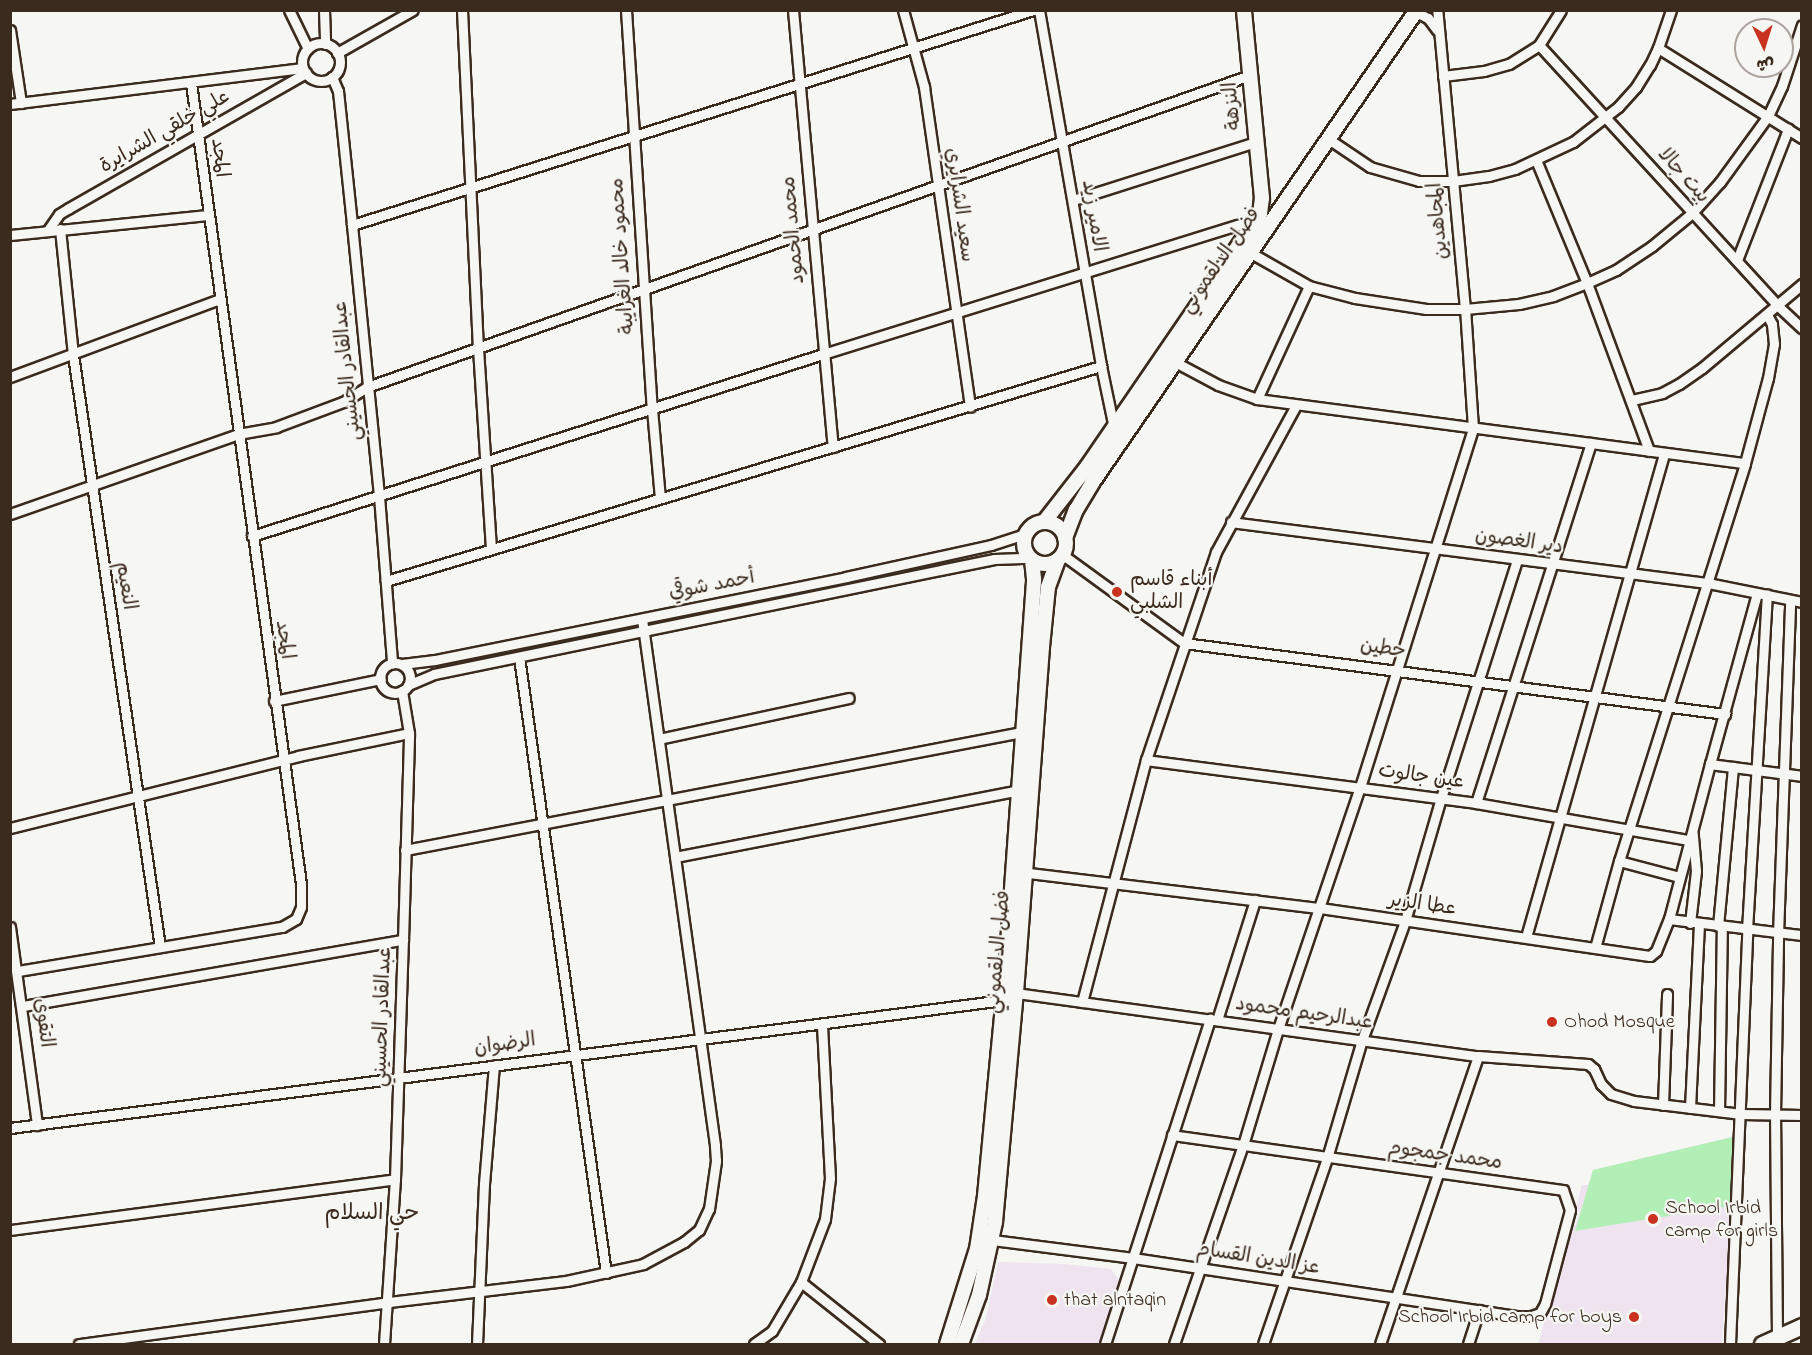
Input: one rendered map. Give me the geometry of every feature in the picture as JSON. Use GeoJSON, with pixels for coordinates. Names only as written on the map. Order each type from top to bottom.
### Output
{"type":"FeatureCollection","features":[{"type":"Feature","properties":{"kind":"main road","name":"النزهة"},"geometry":{"type":"LineString","coordinates":[[1244,10],[1262,198]]}},
{"type":"Feature","properties":{"kind":"main road","name":"فضل الدلقموني"},"geometry":{"type":"LineString","coordinates":[[1065,538],[1080,503],[1286,202],[1327,138],[1416,11]]}},
{"type":"Feature","properties":{"kind":"main road"},"geometry":{"type":"LineString","coordinates":[[1262,198],[1266,205],[1273,208],[1286,202]]}},
{"type":"Feature","properties":{"kind":"main road"},"geometry":{"type":"LineString","coordinates":[[1044,522],[1058,526],[1065,538],[1060,557],[1048,564],[1031,559],[1024,543],[1027,533],[1031,527],[1044,522],[1114,428],[1255,223],[1261,211],[1262,198]]}},
{"type":"Feature","properties":{"kind":"main road","name":"فضل الدلقموني"},"geometry":{"type":"LineString","coordinates":[[961,1344],[979,1294],[993,1240],[1019,872],[1048,587],[1060,557]]}},
{"type":"Feature","properties":{"kind":"main road","name":"فضل الدلقموني"},"geometry":{"type":"LineString","coordinates":[[1019,872],[1019,790],[1034,579],[1031,559]]}},
{"type":"Feature","properties":{"kind":"main road","name":"فضل الدلقموني"},"geometry":{"type":"LineString","coordinates":[[947,1344],[977,1249],[1010,996]]}},
{"type":"Feature","properties":{"kind":"main road"},"geometry":{"type":"LineString","coordinates":[[1762,1344],[1802,1326]]}},
{"type":"Feature","properties":{"kind":"street"},"geometry":{"type":"LineString","coordinates":[[289,10],[308,49]]}},
{"type":"Feature","properties":{"kind":"street"},"geometry":{"type":"LineString","coordinates":[[324,10],[325,44]]}},
{"type":"Feature","properties":{"kind":"street"},"geometry":{"type":"LineString","coordinates":[[337,53],[413,10]]}},
{"type":"Feature","properties":{"kind":"street"},"geometry":{"type":"LineString","coordinates":[[462,10],[478,348],[491,549]]}},
{"type":"Feature","properties":{"kind":"street","name":"محمود خالد الغرايبة"},"geometry":{"type":"LineString","coordinates":[[626,10],[633,137],[660,498]]}},
{"type":"Feature","properties":{"kind":"street","name":"محمد الحمود"},"geometry":{"type":"LineString","coordinates":[[793,10],[833,447]]}},
{"type":"Feature","properties":{"kind":"street","name":"سعيد الشرايري"},"geometry":{"type":"LineString","coordinates":[[903,10],[924,87],[970,407]]}},
{"type":"Feature","properties":{"kind":"street"},"geometry":{"type":"LineString","coordinates":[[352,225],[1033,10]]}},
{"type":"Feature","properties":{"kind":"street","name":"الامير زيد"},"geometry":{"type":"LineString","coordinates":[[1039,10],[1084,274],[1114,428]]}},
{"type":"Feature","properties":{"kind":"street","name":"المجاهدين"},"geometry":{"type":"LineString","coordinates":[[1437,10],[1454,181],[1473,428]]}},
{"type":"Feature","properties":{"kind":"street"},"geometry":{"type":"LineString","coordinates":[[1443,76],[1498,68],[1539,45],[1561,10]]}},
{"type":"Feature","properties":{"kind":"street"},"geometry":{"type":"LineString","coordinates":[[1327,138],[1355,159],[1386,173],[1419,181],[1454,181],[1503,173],[1573,142],[1607,119],[1636,87],[1658,48],[1671,10]]}},
{"type":"Feature","properties":{"kind":"street"},"geometry":{"type":"LineString","coordinates":[[1416,11],[1428,18],[1439,33]]}},
{"type":"Feature","properties":{"kind":"street"},"geometry":{"type":"LineString","coordinates":[[1251,253],[1309,286],[1387,304],[1465,309],[1539,300],[1587,283],[1639,255],[1692,213],[1732,168],[1768,116],[1782,86],[1802,25]]}},
{"type":"Feature","properties":{"kind":"street"},"geometry":{"type":"LineString","coordinates":[[10,30],[16,103],[304,71],[321,81],[332,77],[339,68],[337,53],[325,44],[318,44],[308,49],[303,58],[304,71]]}},
{"type":"Feature","properties":{"kind":"street","name":"بيت جالا"},"geometry":{"type":"LineString","coordinates":[[1539,45],[1777,305],[1802,328]]}},
{"type":"Feature","properties":{"kind":"street"},"geometry":{"type":"LineString","coordinates":[[1658,48],[1802,138]]}},
{"type":"Feature","properties":{"kind":"street","name":"علي خلقي الشرايرة"},"geometry":{"type":"LineString","coordinates":[[48,230],[59,214],[304,71]]}},
{"type":"Feature","properties":{"kind":"street"},"geometry":{"type":"LineString","coordinates":[[10,514],[238,434],[276,427],[343,402],[367,387],[1250,75]]}},
{"type":"Feature","properties":{"kind":"street","name":"عبدالقادر الحسيني"},"geometry":{"type":"LineString","coordinates":[[332,77],[338,91],[386,581],[397,664]]}},
{"type":"Feature","properties":{"kind":"street","name":"المجد"},"geometry":{"type":"LineString","coordinates":[[18,970],[282,927],[292,923],[299,915],[301,884],[282,760],[191,83]]}},
{"type":"Feature","properties":{"kind":"street"},"geometry":{"type":"LineString","coordinates":[[1737,260],[1788,129]]}},
{"type":"Feature","properties":{"kind":"street"},"geometry":{"type":"LineString","coordinates":[[1073,200],[1256,142]]}},
{"type":"Feature","properties":{"kind":"street"},"geometry":{"type":"LineString","coordinates":[[1536,160],[1587,283],[1649,451]]}},
{"type":"Feature","properties":{"kind":"street"},"geometry":{"type":"LineString","coordinates":[[10,235],[208,215]]}},
{"type":"Feature","properties":{"kind":"street"},"geometry":{"type":"LineString","coordinates":[[252,536],[823,354],[1238,225],[1255,223]]}},
{"type":"Feature","properties":{"kind":"street","name":"النعيم"},"geometry":{"type":"LineString","coordinates":[[60,229],[73,355],[160,947]]}},
{"type":"Feature","properties":{"kind":"street"},"geometry":{"type":"LineString","coordinates":[[1632,400],[1662,393],[1679,384],[1767,315],[1802,284]]}},
{"type":"Feature","properties":{"kind":"street"},"geometry":{"type":"LineString","coordinates":[[1257,399],[1309,286]]}},
{"type":"Feature","properties":{"kind":"street"},"geometry":{"type":"LineString","coordinates":[[10,377],[220,299]]}},
{"type":"Feature","properties":{"kind":"street"},"geometry":{"type":"LineString","coordinates":[[1595,948],[1619,861],[1745,464],[1768,378],[1774,344],[1772,324],[1767,315]]}},
{"type":"Feature","properties":{"kind":"street"},"geometry":{"type":"LineString","coordinates":[[1175,362],[1218,385],[1257,399],[1745,464]]}},
{"type":"Feature","properties":{"kind":"street"},"geometry":{"type":"LineString","coordinates":[[386,581],[1101,366]]}},
{"type":"Feature","properties":{"kind":"street"},"geometry":{"type":"LineString","coordinates":[[1082,1002],[1146,760],[1216,552],[1296,405]]}},
{"type":"Feature","properties":{"kind":"street"},"geometry":{"type":"LineString","coordinates":[[1174,1344],[1243,1145],[1278,1029],[1360,787],[1473,428]]}},
{"type":"Feature","properties":{"kind":"street"},"geometry":{"type":"LineString","coordinates":[[1476,803],[1592,443]]}},
{"type":"Feature","properties":{"kind":"street"},"geometry":{"type":"LineString","coordinates":[[1526,937],[1664,454]]}},
{"type":"Feature","properties":{"kind":"street","name":"دير الغصون"},"geometry":{"type":"LineString","coordinates":[[1232,522],[1554,566],[1708,584],[1802,602]]}},
{"type":"Feature","properties":{"kind":"street","name":"أحمد شوقي"},"geometry":{"type":"LineString","coordinates":[[397,664],[435,660],[914,563],[1004,542],[1027,533]]}},
{"type":"Feature","properties":{"kind":"street","name":"حطين"},"geometry":{"type":"LineString","coordinates":[[1060,557],[1184,643],[1480,680],[1725,714]]}},
{"type":"Feature","properties":{"kind":"street","name":"أحمد شوقي"},"geometry":{"type":"LineString","coordinates":[[405,688],[434,674],[994,559],[1031,559]]}},
{"type":"Feature","properties":{"kind":"street"},"geometry":{"type":"LineString","coordinates":[[1263,1344],[1287,1282],[1362,1040],[1405,921],[1441,798],[1517,560]]}},
{"type":"Feature","properties":{"kind":"street"},"geometry":{"type":"LineString","coordinates":[[1762,594],[1710,764],[1669,919],[1778,934],[1802,935]]}},
{"type":"Feature","properties":{"kind":"street"},"geometry":{"type":"LineString","coordinates":[[1730,1344],[1762,594]]}},
{"type":"Feature","properties":{"kind":"street"},"geometry":{"type":"LineString","coordinates":[[1777,1338],[1774,1114],[1790,601]]}},
{"type":"Feature","properties":{"kind":"street"},"geometry":{"type":"LineString","coordinates":[[79,1344],[388,1302],[566,1281],[644,1264],[684,1242],[699,1230],[709,1209],[716,1161],[642,619]]}},
{"type":"Feature","properties":{"kind":"street"},"geometry":{"type":"LineString","coordinates":[[519,657],[606,1273]]}},
{"type":"Feature","properties":{"kind":"street"},"geometry":{"type":"LineString","coordinates":[[397,664],[409,671],[405,688],[388,690],[381,679],[382,671],[397,664]]}},
{"type":"Feature","properties":{"kind":"street"},"geometry":{"type":"LineString","coordinates":[[274,701],[381,679]]}},
{"type":"Feature","properties":{"kind":"street","name":"عبدالقادر الحسيني"},"geometry":{"type":"LineString","coordinates":[[384,1344],[399,1078],[409,733],[405,688]]}},
{"type":"Feature","properties":{"kind":"street"},"geometry":{"type":"LineString","coordinates":[[659,739],[849,698]]}},
{"type":"Feature","properties":{"kind":"street"},"geometry":{"type":"LineString","coordinates":[[405,850],[1022,732]]}},
{"type":"Feature","properties":{"kind":"street"},"geometry":{"type":"LineString","coordinates":[[10,828],[282,760],[409,733]]}},
{"type":"Feature","properties":{"kind":"street","name":"عين جالوت"},"geometry":{"type":"LineString","coordinates":[[1146,760],[1476,803],[1689,840]]}},
{"type":"Feature","properties":{"kind":"street"},"geometry":{"type":"LineString","coordinates":[[1710,764],[1802,776]]}},
{"type":"Feature","properties":{"kind":"street"},"geometry":{"type":"LineString","coordinates":[[1719,1112],[1720,926],[1733,767]]}},
{"type":"Feature","properties":{"kind":"street"},"geometry":{"type":"LineString","coordinates":[[675,857],[1019,790]]}},
{"type":"Feature","properties":{"kind":"street"},"geometry":{"type":"LineString","coordinates":[[1690,1108],[1696,871],[1692,829]]}},
{"type":"Feature","properties":{"kind":"street"},"geometry":{"type":"LineString","coordinates":[[1619,861],[1679,877]]}},
{"type":"Feature","properties":{"kind":"street","name":"عطا الزير"},"geometry":{"type":"LineString","coordinates":[[1019,872],[1113,881],[1320,908],[1653,956],[1669,919]]}},
{"type":"Feature","properties":{"kind":"street"},"geometry":{"type":"LineString","coordinates":[[1105,1344],[1172,1135],[1255,900]]}},
{"type":"Feature","properties":{"kind":"street","name":"التقوى"},"geometry":{"type":"LineString","coordinates":[[10,927],[18,970],[37,1125]]}},
{"type":"Feature","properties":{"kind":"street"},"geometry":{"type":"LineString","coordinates":[[22,1006],[403,940]]}},
{"type":"Feature","properties":{"kind":"street"},"geometry":{"type":"LineString","coordinates":[[1667,994],[1663,1105],[1741,1114],[1802,1115]]}},
{"type":"Feature","properties":{"kind":"street","name":"الرضوان"},"geometry":{"type":"LineString","coordinates":[[10,1128],[822,1024],[1010,996]]}},
{"type":"Feature","properties":{"kind":"street","name":"عبدالرحيم محمود"},"geometry":{"type":"LineString","coordinates":[[1010,996],[1082,1002],[1478,1056],[1588,1064],[1594,1069],[1601,1084],[1611,1094],[1634,1101],[1663,1105]]}},
{"type":"Feature","properties":{"kind":"street"},"geometry":{"type":"LineString","coordinates":[[753,1344],[771,1330],[801,1282],[825,1218],[830,1178],[822,1024]]}},
{"type":"Feature","properties":{"kind":"street"},"geometry":{"type":"LineString","coordinates":[[1380,1344],[1478,1056]]}},
{"type":"Feature","properties":{"kind":"street"},"geometry":{"type":"LineString","coordinates":[[477,1344],[478,1292],[494,1065]]}},
{"type":"Feature","properties":{"kind":"street","name":"محمد جمجوم"},"geometry":{"type":"LineString","coordinates":[[1172,1135],[1563,1190],[1570,1210],[1545,1304],[1539,1312],[1531,1316],[1518,1316]]}},
{"type":"Feature","properties":{"kind":"street"},"geometry":{"type":"LineString","coordinates":[[10,1230],[395,1179]]}},
{"type":"Feature","properties":{"kind":"street","name":"عز الدين القسام"},"geometry":{"type":"LineString","coordinates":[[993,1240],[1132,1258],[1518,1316]]}},
{"type":"Feature","properties":{"kind":"street"},"geometry":{"type":"LineString","coordinates":[[801,1282],[879,1344]]}},
{"type":"Feature","properties":{"kind":"street"},"geometry":{"type":"LineString","coordinates":[[1468,1344],[1479,1310]]}},
{"type":"Feature","properties":{"kind":"shaded area","name":"School Irbid camp for girls"},"geometry":{"type":"Polygon","coordinates":[[[1736,1136],[1722,1344],[1538,1344],[1571,1227],[1575,1225],[1580,1212],[1576,1207],[1582,1185],[1589,1185],[1593,1170],[1736,1136]]]}},
{"type":"Feature","properties":{"kind":"shaded area","name":"that alntaqin"},"geometry":{"type":"Polygon","coordinates":[[[998,1262],[1064,1264],[1111,1269],[1121,1283],[1098,1344],[975,1344],[986,1318],[998,1262]]]}},
{"type":"Feature","properties":{"kind":"green space"},"geometry":{"type":"Polygon","coordinates":[[[1737,1136],[1730,1206],[1575,1231],[1593,1170],[1737,1136]]]}},
{"type":"Feature","properties":{"kind":"place","name":"أبناء قاسم الشلبي"},"geometry":{"type":"Point","coordinates":[1117,592]}},
{"type":"Feature","properties":{"kind":"place","name":"Ohod Mosque"},"geometry":{"type":"Point","coordinates":[1552,1022]}},
{"type":"Feature","properties":{"kind":"place","name":"School Irbid camp for girls"},"geometry":{"type":"Point","coordinates":[1653,1219]}},
{"type":"Feature","properties":{"kind":"place","name":"that alntaqin"},"geometry":{"type":"Point","coordinates":[1052,1300]}},
{"type":"Feature","properties":{"kind":"place","name":"School Irbid camp for boys"},"geometry":{"type":"Point","coordinates":[1634,1317]}},
{"type":"Feature","properties":{"kind":"district","name":"حي السلام"},"geometry":{"type":"Point","coordinates":[372,1215]}}]}
